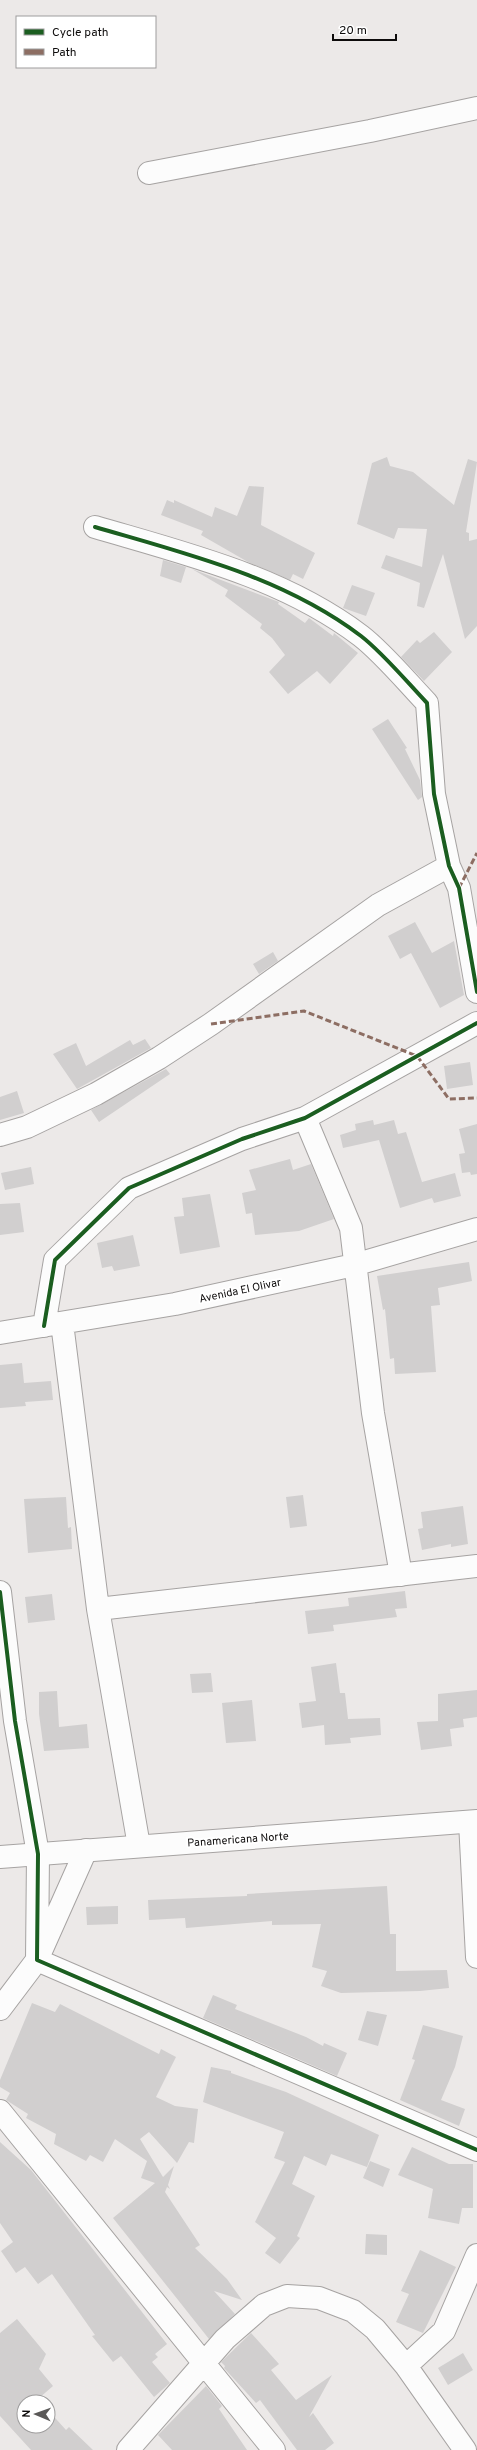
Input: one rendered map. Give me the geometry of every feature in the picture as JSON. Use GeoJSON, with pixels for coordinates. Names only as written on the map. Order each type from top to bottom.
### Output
{"type":"FeatureCollection","features":[{"type":"Feature","properties":{"kind":"main road"},"geometry":{"type":"LineString","coordinates":[[148,173],[370,131],[477,108]]}},
{"type":"Feature","properties":{"kind":"main road"},"geometry":{"type":"LineString","coordinates":[[95,527],[231,567],[314,604],[362,637],[427,703],[434,794],[449,866],[459,888],[477,992]]}},
{"type":"Feature","properties":{"kind":"main road"},"geometry":{"type":"LineString","coordinates":[[0,1135],[27,1128],[96,1094],[159,1058],[211,1024],[378,905],[449,866]]}},
{"type":"Feature","properties":{"kind":"main road"},"geometry":{"type":"LineString","coordinates":[[140,1846],[98,1609],[53,1325],[55,1260],[129,1188],[242,1139],[305,1118],[477,1023]]}},
{"type":"Feature","properties":{"kind":"main road"},"geometry":{"type":"LineString","coordinates":[[305,1118],[351,1228],[354,1265],[373,1413],[401,1575]]}},
{"type":"Feature","properties":{"kind":"main road","name":"Avenida El Olivar"},"geometry":{"type":"LineString","coordinates":[[0,1333],[175,1304],[354,1265],[477,1229]]}},
{"type":"Feature","properties":{"kind":"main road"},"geometry":{"type":"LineString","coordinates":[[98,1609],[477,1566]]}},
{"type":"Feature","properties":{"kind":"main road"},"geometry":{"type":"LineString","coordinates":[[0,1592],[8,1722],[38,1854],[37,1960]]}},
{"type":"Feature","properties":{"kind":"main road"},"geometry":{"type":"LineString","coordinates":[[473,1821],[477,1957]]}},
{"type":"Feature","properties":{"kind":"main road","name":"Panamericana Norte"},"geometry":{"type":"LineString","coordinates":[[0,1857],[473,1821]]}},
{"type":"Feature","properties":{"kind":"main road"},"geometry":{"type":"LineString","coordinates":[[0,2009],[37,1960],[86,1850]]}},
{"type":"Feature","properties":{"kind":"main road"},"geometry":{"type":"LineString","coordinates":[[37,1960],[477,2150]]}},
{"type":"Feature","properties":{"kind":"main road"},"geometry":{"type":"LineString","coordinates":[[0,2111],[205,2362],[274,2450]]}},
{"type":"Feature","properties":{"kind":"main road"},"geometry":{"type":"LineString","coordinates":[[406,2366],[444,2331],[477,2255]]}},
{"type":"Feature","properties":{"kind":"main road"},"geometry":{"type":"LineString","coordinates":[[128,2450],[225,2339],[264,2305],[287,2296],[319,2298],[353,2311],[375,2330],[406,2366],[464,2450]]}},
{"type":"Feature","properties":{"kind":"building"},"geometry":{"type":"Polygon","coordinates":[[[387,457],[390,466],[413,472],[454,505],[468,459],[477,462],[466,532],[469,533],[469,541],[477,539],[477,626],[465,639],[443,554],[424,608],[417,606],[420,583],[381,568],[386,555],[422,567],[427,529],[398,528],[394,539],[357,524],[372,463],[387,457]]]}},
{"type":"Feature","properties":{"kind":"building"},"geometry":{"type":"Polygon","coordinates":[[[249,486],[264,487],[261,525],[315,553],[303,579],[293,574],[290,580],[248,562],[201,535],[203,531],[161,515],[167,500],[174,503],[174,500],[212,517],[215,507],[237,516],[249,486]]]}},
{"type":"Feature","properties":{"kind":"building"},"geometry":{"type":"Polygon","coordinates":[[[163,560],[186,567],[181,583],[160,576],[163,560]]]}},
{"type":"Feature","properties":{"kind":"building"},"geometry":{"type":"Polygon","coordinates":[[[192,569],[279,602],[278,604],[305,623],[309,618],[333,636],[334,633],[358,653],[330,684],[317,671],[288,694],[269,672],[285,655],[272,638],[260,628],[262,624],[225,596],[228,590],[192,569]]]}},
{"type":"Feature","properties":{"kind":"building"},"geometry":{"type":"Polygon","coordinates":[[[352,585],[375,593],[366,616],[343,608],[352,585]]]}},
{"type":"Feature","properties":{"kind":"building"},"geometry":{"type":"Polygon","coordinates":[[[434,632],[452,652],[424,681],[401,657],[417,640],[420,643],[434,632]]]}},
{"type":"Feature","properties":{"kind":"building"},"geometry":{"type":"Polygon","coordinates":[[[388,719],[407,748],[405,749],[420,780],[422,797],[418,800],[372,729],[388,719]]]}},
{"type":"Feature","properties":{"kind":"building"},"geometry":{"type":"Polygon","coordinates":[[[415,922],[432,953],[454,941],[464,995],[440,1008],[411,953],[400,959],[388,936],[415,922]]]}},
{"type":"Feature","properties":{"kind":"building"},"geometry":{"type":"Polygon","coordinates":[[[273,952],[278,961],[259,974],[253,964],[273,952]]]}},
{"type":"Feature","properties":{"kind":"building"},"geometry":{"type":"Polygon","coordinates":[[[145,1039],[151,1048],[77,1089],[53,1054],[76,1043],[86,1066],[130,1040],[133,1045],[145,1039]]]}},
{"type":"Feature","properties":{"kind":"building"},"geometry":{"type":"Polygon","coordinates":[[[470,1062],[473,1085],[447,1089],[444,1066],[470,1062]]]}},
{"type":"Feature","properties":{"kind":"building"},"geometry":{"type":"Polygon","coordinates":[[[166,1069],[170,1074],[99,1122],[91,1110],[166,1069]]]}},
{"type":"Feature","properties":{"kind":"building"},"geometry":{"type":"Polygon","coordinates":[[[17,1091],[24,1113],[0,1120],[0,1097],[17,1091]]]}},
{"type":"Feature","properties":{"kind":"building"},"geometry":{"type":"Polygon","coordinates":[[[373,1120],[374,1125],[394,1120],[398,1134],[406,1132],[422,1182],[455,1173],[461,1196],[434,1203],[432,1198],[400,1208],[379,1140],[343,1148],[340,1135],[356,1130],[355,1124],[373,1120]]]}},
{"type":"Feature","properties":{"kind":"building"},"geometry":{"type":"Polygon","coordinates":[[[477,1124],[477,1174],[471,1175],[470,1172],[462,1173],[459,1154],[465,1153],[459,1129],[477,1124]]]}},
{"type":"Feature","properties":{"kind":"building"},"geometry":{"type":"Polygon","coordinates":[[[290,1159],[293,1170],[311,1164],[334,1219],[299,1231],[255,1235],[252,1213],[246,1214],[242,1193],[256,1190],[249,1170],[290,1159]]]}},
{"type":"Feature","properties":{"kind":"building"},"geometry":{"type":"Polygon","coordinates":[[[31,1167],[34,1184],[5,1190],[1,1173],[31,1167]]]}},
{"type":"Feature","properties":{"kind":"building"},"geometry":{"type":"Polygon","coordinates":[[[210,1194],[220,1247],[180,1254],[174,1217],[184,1216],[182,1198],[210,1194]]]}},
{"type":"Feature","properties":{"kind":"building"},"geometry":{"type":"Polygon","coordinates":[[[20,1203],[24,1232],[0,1235],[0,1204],[20,1203]]]}},
{"type":"Feature","properties":{"kind":"building"},"geometry":{"type":"Polygon","coordinates":[[[133,1235],[140,1266],[114,1271],[112,1266],[102,1268],[97,1243],[133,1235]]]}},
{"type":"Feature","properties":{"kind":"building"},"geometry":{"type":"Polygon","coordinates":[[[469,1262],[472,1281],[438,1288],[440,1305],[431,1306],[436,1372],[395,1374],[394,1358],[390,1359],[385,1309],[383,1310],[377,1276],[469,1262]]]}},
{"type":"Feature","properties":{"kind":"building"},"geometry":{"type":"Polygon","coordinates":[[[22,1363],[24,1383],[51,1381],[53,1400],[25,1402],[26,1406],[0,1408],[0,1365],[22,1363]]]}},
{"type":"Feature","properties":{"kind":"building"},"geometry":{"type":"Polygon","coordinates":[[[303,1495],[307,1526],[290,1528],[286,1497],[303,1495]]]}},
{"type":"Feature","properties":{"kind":"building"},"geometry":{"type":"Polygon","coordinates":[[[66,1497],[68,1528],[71,1527],[72,1549],[28,1553],[24,1499],[66,1497]]]}},
{"type":"Feature","properties":{"kind":"building"},"geometry":{"type":"Polygon","coordinates":[[[463,1506],[468,1544],[451,1547],[451,1544],[422,1550],[418,1529],[423,1528],[421,1512],[463,1506]]]}},
{"type":"Feature","properties":{"kind":"building"},"geometry":{"type":"Polygon","coordinates":[[[405,1591],[407,1608],[395,1609],[397,1617],[333,1625],[334,1631],[308,1634],[305,1611],[349,1606],[348,1598],[405,1591]]]}},
{"type":"Feature","properties":{"kind":"building"},"geometry":{"type":"Polygon","coordinates":[[[52,1594],[55,1620],[28,1623],[25,1597],[52,1594]]]}},
{"type":"Feature","properties":{"kind":"building"},"geometry":{"type":"Polygon","coordinates":[[[336,1663],[340,1693],[345,1693],[348,1719],[380,1718],[381,1735],[350,1738],[351,1743],[325,1745],[324,1725],[302,1728],[299,1703],[316,1701],[311,1667],[336,1663]]]}},
{"type":"Feature","properties":{"kind":"building"},"geometry":{"type":"Polygon","coordinates":[[[211,1673],[213,1692],[192,1693],[190,1674],[211,1673]]]}},
{"type":"Feature","properties":{"kind":"building"},"geometry":{"type":"Polygon","coordinates":[[[477,1690],[477,1717],[463,1719],[464,1727],[450,1729],[452,1746],[421,1750],[417,1722],[438,1721],[438,1694],[477,1690]]]}},
{"type":"Feature","properties":{"kind":"building"},"geometry":{"type":"Polygon","coordinates":[[[57,1691],[59,1727],[87,1724],[89,1748],[44,1751],[39,1714],[39,1692],[57,1691]]]}},
{"type":"Feature","properties":{"kind":"building"},"geometry":{"type":"Polygon","coordinates":[[[252,1700],[256,1741],[226,1743],[222,1703],[252,1700]]]}},
{"type":"Feature","properties":{"kind":"building"},"geometry":{"type":"Polygon","coordinates":[[[387,1886],[390,1934],[396,1934],[396,1971],[447,1970],[449,1988],[420,1991],[341,1993],[321,1986],[327,1971],[312,1967],[321,1924],[272,1925],[272,1921],[186,1928],[185,1918],[149,1920],[148,1900],[247,1896],[247,1894],[387,1886]]]}},
{"type":"Feature","properties":{"kind":"building"},"geometry":{"type":"Polygon","coordinates":[[[118,1906],[118,1924],[87,1925],[86,1907],[118,1906]]]}},
{"type":"Feature","properties":{"kind":"building"},"geometry":{"type":"Polygon","coordinates":[[[213,1995],[237,2005],[235,2009],[306,2037],[323,2046],[324,2043],[347,2053],[337,2076],[203,2018],[213,1995]]]}},
{"type":"Feature","properties":{"kind":"building"},"geometry":{"type":"Polygon","coordinates":[[[32,2003],[55,2012],[60,2004],[159,2054],[161,2049],[176,2057],[156,2097],[175,2106],[198,2109],[194,2143],[189,2142],[177,2163],[149,2132],[140,2139],[163,2177],[174,2166],[168,2185],[170,2189],[167,2187],[165,2192],[200,2245],[195,2248],[227,2279],[242,2300],[214,2291],[235,2314],[209,2339],[113,2218],[155,2183],[141,2178],[147,2161],[115,2139],[103,2162],[90,2155],[86,2161],[54,2144],[56,2134],[26,2118],[28,2114],[6,2100],[10,2093],[0,2087],[0,2080],[32,2003]]]}},
{"type":"Feature","properties":{"kind":"building"},"geometry":{"type":"Polygon","coordinates":[[[367,2011],[387,2015],[378,2046],[358,2040],[367,2011]]]}},
{"type":"Feature","properties":{"kind":"building"},"geometry":{"type":"Polygon","coordinates":[[[423,2025],[463,2036],[455,2067],[441,2100],[465,2109],[459,2126],[400,2100],[415,2060],[412,2059],[423,2025]]]}},
{"type":"Feature","properties":{"kind":"building"},"geometry":{"type":"Polygon","coordinates":[[[211,2067],[231,2071],[231,2073],[286,2092],[379,2135],[367,2167],[331,2154],[326,2166],[304,2156],[292,2184],[315,2196],[297,2236],[300,2238],[280,2264],[265,2253],[276,2238],[255,2222],[285,2162],[274,2158],[284,2132],[203,2102],[211,2067]]]}},
{"type":"Feature","properties":{"kind":"building"},"geometry":{"type":"Polygon","coordinates":[[[0,2142],[31,2170],[167,2344],[155,2354],[158,2357],[152,2362],[170,2383],[154,2397],[121,2356],[113,2362],[92,2336],[95,2335],[52,2274],[38,2284],[25,2267],[16,2273],[1,2251],[13,2242],[0,2223],[0,2142]]]}},
{"type":"Feature","properties":{"kind":"building"},"geometry":{"type":"Polygon","coordinates":[[[412,2147],[449,2164],[473,2164],[473,2208],[462,2208],[459,2224],[428,2218],[433,2189],[398,2175],[412,2147]]]}},
{"type":"Feature","properties":{"kind":"building"},"geometry":{"type":"Polygon","coordinates":[[[370,2161],[390,2169],[383,2187],[363,2178],[370,2161]]]}},
{"type":"Feature","properties":{"kind":"building"},"geometry":{"type":"Polygon","coordinates":[[[366,2234],[387,2235],[387,2255],[365,2254],[366,2234]]]}},
{"type":"Feature","properties":{"kind":"building"},"geometry":{"type":"Polygon","coordinates":[[[420,2250],[456,2267],[423,2333],[396,2322],[409,2294],[401,2291],[420,2250]]]}},
{"type":"Feature","properties":{"kind":"building"},"geometry":{"type":"Polygon","coordinates":[[[17,2319],[46,2354],[39,2369],[53,2386],[44,2394],[16,2394],[16,2434],[0,2416],[0,2333],[17,2319]]]}},
{"type":"Feature","properties":{"kind":"building"},"geometry":{"type":"Polygon","coordinates":[[[251,2333],[279,2364],[271,2370],[296,2400],[332,2375],[309,2417],[313,2413],[334,2443],[325,2450],[297,2450],[260,2400],[256,2403],[224,2368],[225,2366],[221,2362],[251,2333]]]}},
{"type":"Feature","properties":{"kind":"building"},"geometry":{"type":"Polygon","coordinates":[[[463,2353],[473,2370],[448,2385],[438,2368],[463,2353]]]}},
{"type":"Feature","properties":{"kind":"building"},"geometry":{"type":"Polygon","coordinates":[[[206,2386],[222,2406],[219,2409],[247,2450],[172,2450],[158,2435],[206,2386]]]}},
{"type":"Feature","properties":{"kind":"building"},"geometry":{"type":"Polygon","coordinates":[[[56,2419],[66,2430],[69,2427],[93,2450],[31,2450],[16,2434],[56,2434],[56,2419]]]}},
{"type":"Feature","properties":{"kind":"marked path"},"geometry":{"type":"LineString","coordinates":[[459,888],[477,853]]}},
{"type":"Feature","properties":{"kind":"marked path"},"geometry":{"type":"LineString","coordinates":[[211,1024],[304,1011],[417,1056],[449,1099],[477,1098]]}},
{"type":"Feature","properties":{"kind":"cycle path"},"geometry":{"type":"LineString","coordinates":[[95,527],[199,558],[267,583],[299,598],[331,615],[361,636],[386,659],[427,703],[434,794],[449,866],[459,888],[477,992]]}},
{"type":"Feature","properties":{"kind":"cycle path"},"geometry":{"type":"LineString","coordinates":[[44,1326],[55,1260],[129,1188],[242,1139],[305,1118],[477,1023]]}},
{"type":"Feature","properties":{"kind":"cycle path"},"geometry":{"type":"LineString","coordinates":[[0,1592],[15,1721],[38,1854],[37,1960],[477,2150]]}}]}
